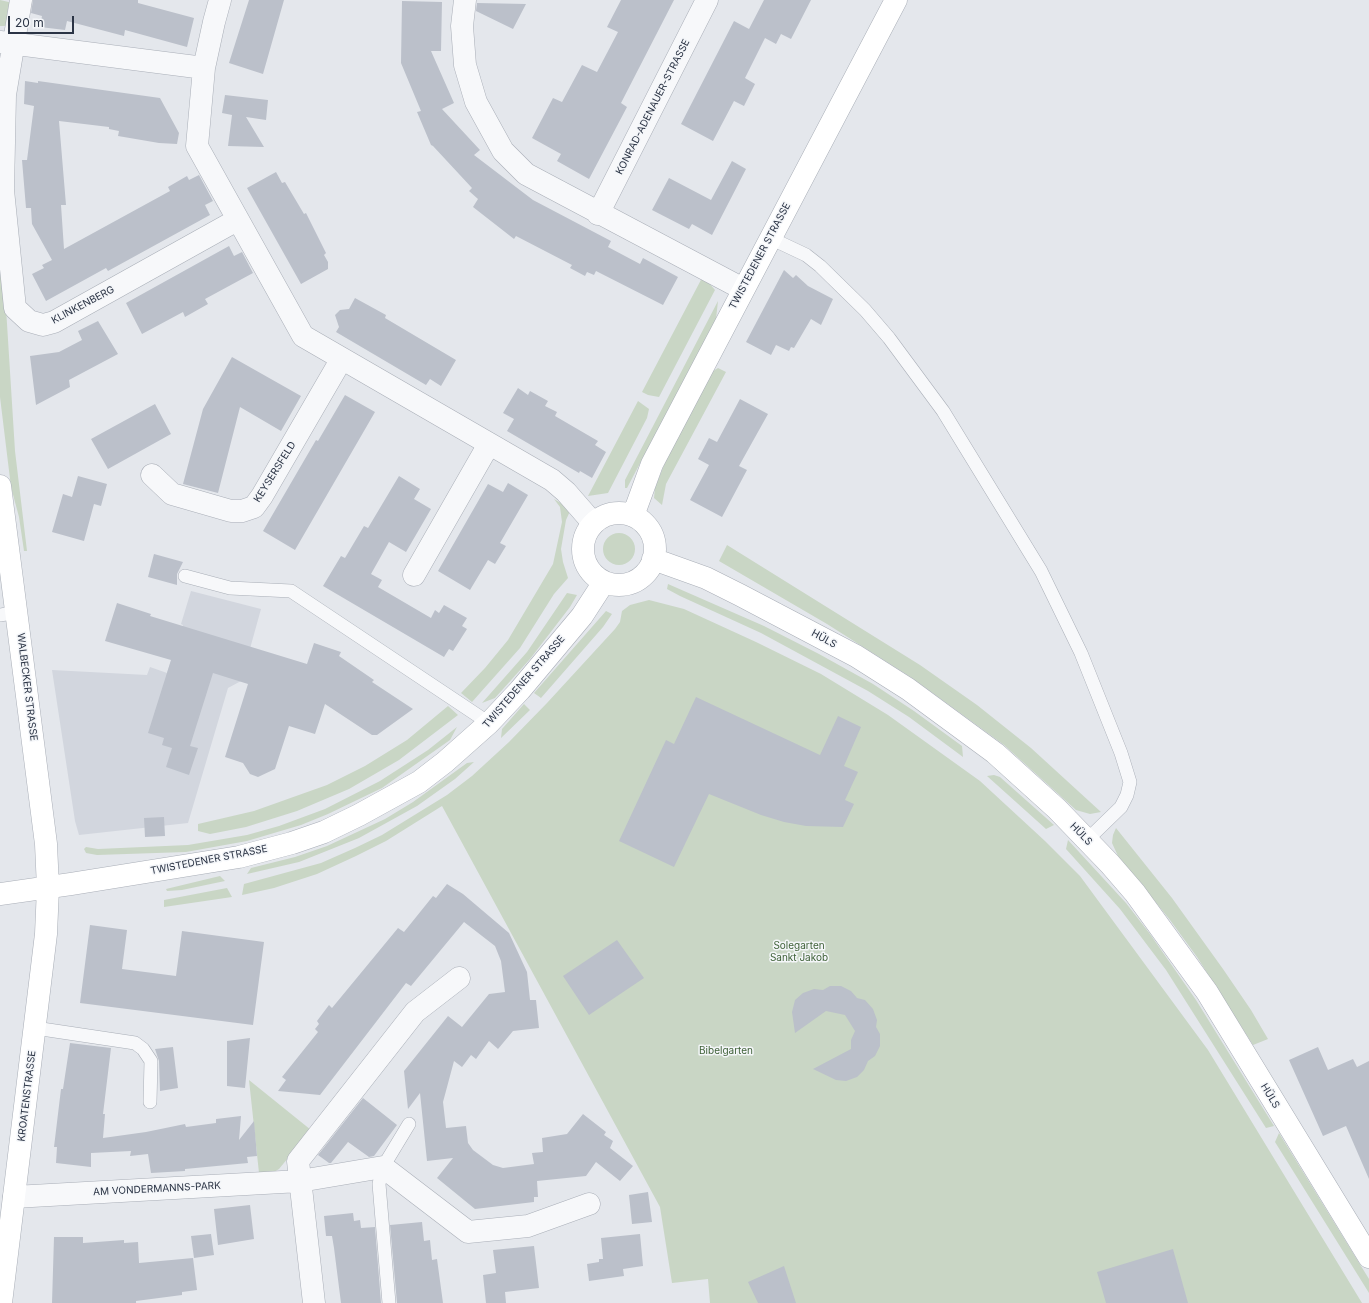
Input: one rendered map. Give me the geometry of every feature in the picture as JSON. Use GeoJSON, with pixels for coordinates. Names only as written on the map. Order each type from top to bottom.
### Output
{"type":"FeatureCollection","features":[{"type":"Feature","properties":{"kind":"street","name":"KLINKENBERG"},"geometry":{"type":"LineString","coordinates":[[21,0],[6,43],[2,190],[15,308],[29,321],[43,325],[54,322],[237,220]]}},
{"type":"Feature","properties":{"kind":"street"},"geometry":{"type":"LineString","coordinates":[[220,0],[204,68],[197,146],[303,336],[341,360],[552,480],[566,492],[593,523]]}},
{"type":"Feature","properties":{"kind":"street"},"geometry":{"type":"LineString","coordinates":[[465,0],[462,26],[465,65],[476,102],[503,151],[526,174],[598,214],[743,289]]}},
{"type":"Feature","properties":{"kind":"street","name":"KONRAD-ADENAUER-STRASSE"},"geometry":{"type":"LineString","coordinates":[[598,214],[707,0]]}},
{"type":"Feature","properties":{"kind":"street","name":"TWISTEDENER STRASSE"},"geometry":{"type":"LineString","coordinates":[[633,516],[652,464],[896,0]]}},
{"type":"Feature","properties":{"kind":"street"},"geometry":{"type":"LineString","coordinates":[[6,43],[204,68]]}},
{"type":"Feature","properties":{"kind":"street","name":"KEYSERSFELD"},"geometry":{"type":"LineString","coordinates":[[152,475],[172,494],[231,511],[242,511],[254,507],[262,496],[341,360]]}},
{"type":"Feature","properties":{"kind":"street"},"geometry":{"type":"LineString","coordinates":[[414,575],[489,444]]}},
{"type":"Feature","properties":{"kind":"street","name":"WALBECKER STRASSE"},"geometry":{"type":"LineString","coordinates":[[0,486],[8,613],[46,844],[48,888]]}},
{"type":"Feature","properties":{"kind":"street"},"geometry":{"type":"LineString","coordinates":[[613,513],[623,513],[633,516],[642,521],[649,529],[655,548],[654,559],[648,570],[640,578],[628,584],[616,585],[604,582],[594,576],[586,566],[583,555],[583,542],[587,531],[593,523],[603,516],[613,513]]}},
{"type":"Feature","properties":{"kind":"street","name":"HÜLS"},"geometry":{"type":"LineString","coordinates":[[654,559],[706,578],[740,594],[856,656],[908,689],[995,753],[1057,809],[1135,894],[1207,992],[1369,1257]]}},
{"type":"Feature","properties":{"kind":"street","name":"TWISTEDENER STRASSE"},"geometry":{"type":"LineString","coordinates":[[0,894],[48,888],[239,857],[292,843],[324,832],[359,816],[419,782],[445,762],[489,723],[520,690],[582,616],[604,582]]}},
{"type":"Feature","properties":{"kind":"street","name":"KROATENSTRASSE"},"geometry":{"type":"LineString","coordinates":[[1,1303],[2,1273],[14,1197],[46,934],[48,888]]}},
{"type":"Feature","properties":{"kind":"street"},"geometry":{"type":"LineString","coordinates":[[314,1303],[298,1161],[415,1012],[459,978]]}},
{"type":"Feature","properties":{"kind":"street"},"geometry":{"type":"LineString","coordinates":[[383,1166],[468,1232],[528,1226],[589,1204]]}},
{"type":"Feature","properties":{"kind":"street","name":"AM VONDERMANNS-PARK"},"geometry":{"type":"LineString","coordinates":[[14,1197],[300,1181],[383,1166]]}},
{"type":"Feature","properties":{"kind":"lane"},"geometry":{"type":"LineString","coordinates":[[770,238],[806,255],[820,266],[865,310],[884,333],[943,411],[1041,571],[1081,653],[1122,753],[1130,782],[1127,795],[1121,807],[1087,840]]}},
{"type":"Feature","properties":{"kind":"lane"},"geometry":{"type":"LineString","coordinates":[[185,576],[230,588],[291,591],[489,723]]}},
{"type":"Feature","properties":{"kind":"lane"},"geometry":{"type":"LineString","coordinates":[[35,1028],[135,1043],[143,1049],[151,1061],[150,1102]]}},
{"type":"Feature","properties":{"kind":"lane"},"geometry":{"type":"LineString","coordinates":[[389,1303],[379,1184],[383,1166],[409,1124]]}},
{"type":"Feature","properties":{"kind":"shaded area"},"geometry":{"type":"Polygon","coordinates":[[[191,591],[261,609],[241,681],[228,688],[188,823],[79,835],[75,821],[52,670],[147,675],[150,667],[167,673],[183,625],[181,624],[191,591]]]}},
{"type":"Feature","properties":{"kind":"green space"},"geometry":{"type":"Polygon","coordinates":[[[0,0],[13,3],[12,17],[5,26],[0,26],[0,0]]]}},
{"type":"Feature","properties":{"kind":"green space"},"geometry":{"type":"Polygon","coordinates":[[[0,263],[6,308],[15,451],[27,551],[24,551],[19,517],[11,487],[0,397],[0,263]]]}},
{"type":"Feature","properties":{"kind":"green space"},"geometry":{"type":"Polygon","coordinates":[[[703,276],[715,290],[659,397],[648,395],[642,392],[703,276]]]}},
{"type":"Feature","properties":{"kind":"green space"},"geometry":{"type":"Polygon","coordinates":[[[718,301],[716,319],[627,488],[625,488],[625,480],[718,301]]]}},
{"type":"Feature","properties":{"kind":"green space"},"geometry":{"type":"Polygon","coordinates":[[[718,368],[726,372],[666,484],[662,505],[654,498],[655,488],[666,460],[713,371],[718,368]]]}},
{"type":"Feature","properties":{"kind":"green space"},"geometry":{"type":"Polygon","coordinates":[[[638,401],[649,409],[647,418],[608,493],[588,496],[638,401]]]}},
{"type":"Feature","properties":{"kind":"green space"},"geometry":{"type":"Polygon","coordinates":[[[554,499],[571,509],[566,520],[561,549],[568,578],[554,594],[520,648],[472,702],[461,693],[485,668],[508,640],[553,564],[562,522],[560,507],[554,499]]]}},
{"type":"Feature","properties":{"kind":"green space"},"geometry":{"type":"Polygon","coordinates":[[[616,533],[622,533],[631,537],[635,549],[631,561],[622,565],[616,565],[607,561],[603,552],[603,546],[607,537],[616,533]]]}},
{"type":"Feature","properties":{"kind":"green space"},"geometry":{"type":"Polygon","coordinates":[[[727,545],[920,665],[977,705],[1031,748],[1101,812],[1090,814],[1076,810],[1004,745],[912,678],[827,624],[719,561],[727,545]]]}},
{"type":"Feature","properties":{"kind":"green space"},"geometry":{"type":"Polygon","coordinates":[[[668,584],[764,626],[873,684],[914,711],[962,746],[963,757],[909,717],[868,691],[761,633],[680,596],[667,589],[668,584]]]}},
{"type":"Feature","properties":{"kind":"green space"},"geometry":{"type":"Polygon","coordinates":[[[567,593],[577,595],[570,607],[530,659],[495,698],[482,703],[527,652],[567,593]]]}},
{"type":"Feature","properties":{"kind":"green space","name":"Solegarten Sankt Jakob"},"geometry":{"type":"Polygon","coordinates":[[[649,600],[684,609],[821,674],[888,715],[980,781],[1045,841],[1080,876],[1208,1050],[1362,1303],[710,1303],[708,1279],[672,1283],[660,1207],[442,806],[386,841],[317,874],[274,888],[242,895],[244,884],[321,863],[382,835],[447,795],[472,776],[509,742],[547,703],[615,629],[620,622],[622,611],[630,605],[649,600]]]}},
{"type":"Feature","properties":{"kind":"green space"},"geometry":{"type":"Polygon","coordinates":[[[606,611],[612,614],[603,627],[541,698],[534,693],[606,611]]]}},
{"type":"Feature","properties":{"kind":"green space"},"geometry":{"type":"Polygon","coordinates":[[[524,704],[530,710],[501,738],[502,729],[524,704]]]}},
{"type":"Feature","properties":{"kind":"green space"},"geometry":{"type":"Polygon","coordinates":[[[448,706],[458,715],[399,760],[349,789],[297,811],[246,827],[210,834],[198,831],[198,824],[254,811],[327,785],[365,766],[407,740],[448,706]]]}},
{"type":"Feature","properties":{"kind":"green space"},"geometry":{"type":"Polygon","coordinates":[[[457,727],[450,740],[382,788],[328,814],[301,825],[247,841],[186,852],[97,855],[86,853],[84,849],[86,847],[98,849],[188,845],[247,835],[279,826],[325,809],[380,781],[428,750],[457,727]]]}},
{"type":"Feature","properties":{"kind":"green space"},"geometry":{"type":"Polygon","coordinates":[[[474,762],[455,779],[417,806],[359,838],[299,862],[247,874],[251,868],[295,857],[327,846],[385,819],[413,802],[467,763],[474,762]]]}},
{"type":"Feature","properties":{"kind":"green space"},"geometry":{"type":"Polygon","coordinates":[[[994,775],[1000,777],[1054,825],[1046,829],[987,776],[994,775]]]}},
{"type":"Feature","properties":{"kind":"green space"},"geometry":{"type":"Polygon","coordinates":[[[1116,828],[1172,898],[1251,1010],[1268,1039],[1253,1045],[1197,957],[1170,920],[1118,856],[1112,843],[1116,828]]]}},
{"type":"Feature","properties":{"kind":"green space"},"geometry":{"type":"Polygon","coordinates":[[[1068,840],[1126,903],[1150,934],[1196,1000],[1274,1126],[1266,1128],[1166,970],[1120,909],[1066,849],[1068,840]]]}},
{"type":"Feature","properties":{"kind":"green space"},"geometry":{"type":"Polygon","coordinates":[[[220,876],[225,881],[182,890],[167,891],[166,889],[220,876]]]}},
{"type":"Feature","properties":{"kind":"green space"},"geometry":{"type":"Polygon","coordinates":[[[227,888],[232,897],[164,907],[164,900],[227,888]]]}},
{"type":"Feature","properties":{"kind":"green space"},"geometry":{"type":"Polygon","coordinates":[[[249,1080],[311,1130],[279,1169],[274,1172],[259,1173],[249,1080]]]}},
{"type":"Feature","properties":{"kind":"green space"},"geometry":{"type":"Polygon","coordinates":[[[1279,1133],[1369,1279],[1369,1293],[1275,1142],[1279,1133]]]}},
{"type":"Feature","properties":{"kind":"building"},"geometry":{"type":"Polygon","coordinates":[[[33,0],[138,0],[138,3],[194,18],[187,47],[125,30],[124,36],[67,21],[65,30],[40,27],[42,16],[31,13],[33,0]]]}},
{"type":"Feature","properties":{"kind":"building"},"geometry":{"type":"Polygon","coordinates":[[[249,0],[284,0],[263,74],[229,63],[249,0]]]}},
{"type":"Feature","properties":{"kind":"building"},"geometry":{"type":"Polygon","coordinates":[[[621,0],[674,0],[621,103],[627,107],[589,179],[557,161],[561,154],[532,138],[553,98],[562,102],[582,65],[597,72],[618,32],[607,27],[621,0]]]}},
{"type":"Feature","properties":{"kind":"building"},"geometry":{"type":"Polygon","coordinates":[[[764,0],[811,0],[791,39],[781,34],[776,44],[765,38],[745,78],[755,84],[744,106],[734,101],[713,141],[681,124],[734,21],[749,29],[764,0]]]}},
{"type":"Feature","properties":{"kind":"building"},"geometry":{"type":"Polygon","coordinates":[[[402,1],[442,2],[441,51],[431,51],[454,103],[442,109],[480,150],[474,155],[533,200],[611,241],[608,247],[640,264],[643,258],[678,277],[663,305],[596,271],[594,275],[587,272],[585,276],[570,268],[572,265],[516,236],[514,239],[473,207],[478,199],[469,191],[472,188],[431,145],[417,112],[421,111],[401,63],[402,1]]]}},
{"type":"Feature","properties":{"kind":"building"},"geometry":{"type":"Polygon","coordinates":[[[477,3],[526,4],[513,29],[476,11],[477,3]]]}},
{"type":"Feature","properties":{"kind":"building"},"geometry":{"type":"Polygon","coordinates":[[[25,81],[38,83],[38,81],[160,98],[179,133],[177,144],[159,143],[118,136],[119,131],[109,129],[109,127],[59,121],[66,205],[61,205],[64,249],[170,191],[168,187],[187,176],[189,180],[199,175],[213,201],[205,205],[210,215],[108,271],[106,268],[46,301],[32,274],[44,268],[42,265],[52,260],[32,224],[31,208],[26,208],[22,160],[27,160],[34,106],[24,104],[25,81]]]}},
{"type":"Feature","properties":{"kind":"building"},"geometry":{"type":"Polygon","coordinates":[[[225,95],[268,100],[266,120],[246,117],[264,147],[228,146],[232,115],[222,113],[225,95]]]}},
{"type":"Feature","properties":{"kind":"building"},"geometry":{"type":"Polygon","coordinates":[[[732,161],[746,169],[712,235],[692,224],[689,229],[652,210],[669,178],[711,200],[732,161]]]}},
{"type":"Feature","properties":{"kind":"building"},"geometry":{"type":"Polygon","coordinates":[[[276,172],[282,183],[285,182],[304,214],[306,213],[326,253],[324,255],[328,262],[328,269],[301,284],[247,188],[276,172]]]}},
{"type":"Feature","properties":{"kind":"building"},"geometry":{"type":"Polygon","coordinates":[[[229,246],[234,256],[242,252],[253,273],[205,299],[208,304],[185,317],[183,312],[142,334],[126,303],[229,246]]]}},
{"type":"Feature","properties":{"kind":"building"},"geometry":{"type":"Polygon","coordinates":[[[784,270],[793,278],[796,275],[808,286],[833,299],[821,325],[811,319],[794,348],[791,347],[789,351],[776,345],[771,355],[746,342],[784,270]]]}},
{"type":"Feature","properties":{"kind":"building"},"geometry":{"type":"Polygon","coordinates":[[[355,298],[386,315],[385,318],[456,360],[441,386],[430,379],[426,385],[336,332],[339,327],[335,315],[340,310],[349,309],[355,298]]]}},
{"type":"Feature","properties":{"kind":"building"},"geometry":{"type":"Polygon","coordinates":[[[98,321],[118,354],[69,380],[70,387],[36,405],[30,356],[59,352],[82,340],[78,331],[98,321]]]}},
{"type":"Feature","properties":{"kind":"building"},"geometry":{"type":"Polygon","coordinates":[[[232,357],[301,396],[281,431],[240,407],[218,493],[183,484],[203,409],[232,357]]]}},
{"type":"Feature","properties":{"kind":"building"},"geometry":{"type":"Polygon","coordinates":[[[518,388],[528,395],[530,391],[548,401],[545,406],[557,412],[555,416],[598,441],[595,445],[606,452],[592,478],[580,471],[579,473],[507,431],[514,419],[503,413],[518,388]]]}},
{"type":"Feature","properties":{"kind":"building"},"geometry":{"type":"Polygon","coordinates":[[[345,395],[375,412],[295,550],[263,531],[316,440],[318,441],[345,395]]]}},
{"type":"Feature","properties":{"kind":"building"},"geometry":{"type":"Polygon","coordinates":[[[740,399],[768,414],[739,466],[747,470],[722,517],[690,500],[709,465],[698,459],[709,438],[717,442],[740,399]]]}},
{"type":"Feature","properties":{"kind":"building"},"geometry":{"type":"Polygon","coordinates":[[[155,404],[171,434],[108,469],[91,439],[155,404]]]}},
{"type":"Feature","properties":{"kind":"building"},"geometry":{"type":"Polygon","coordinates":[[[78,476],[107,484],[101,506],[94,504],[84,541],[52,532],[63,494],[72,497],[78,476]]]}},
{"type":"Feature","properties":{"kind":"building"},"geometry":{"type":"Polygon","coordinates":[[[399,476],[420,489],[414,499],[431,509],[406,552],[389,542],[371,574],[382,580],[378,587],[431,618],[435,610],[439,613],[444,605],[467,618],[462,626],[467,629],[453,651],[449,649],[444,657],[323,586],[341,556],[345,558],[364,526],[368,528],[399,476]]]}},
{"type":"Feature","properties":{"kind":"building"},"geometry":{"type":"Polygon","coordinates":[[[508,483],[528,495],[500,543],[506,546],[495,564],[488,560],[470,590],[438,571],[488,484],[503,492],[508,483]]]}},
{"type":"Feature","properties":{"kind":"building"},"geometry":{"type":"Polygon","coordinates":[[[154,554],[183,562],[177,574],[177,585],[148,577],[154,554]]]}},
{"type":"Feature","properties":{"kind":"building"},"geometry":{"type":"Polygon","coordinates":[[[117,603],[151,614],[150,616],[307,664],[314,643],[341,652],[339,656],[374,680],[372,682],[413,709],[377,735],[372,735],[325,704],[315,734],[289,726],[275,769],[258,777],[250,774],[243,763],[225,757],[248,684],[213,673],[190,746],[198,748],[189,775],[166,767],[172,748],[162,745],[164,738],[148,733],[171,660],[105,641],[117,603]]]}},
{"type":"Feature","properties":{"kind":"building"},"geometry":{"type":"Polygon","coordinates":[[[696,697],[820,755],[838,716],[861,727],[844,766],[858,772],[845,800],[854,804],[843,827],[806,826],[784,822],[761,815],[709,794],[674,867],[619,841],[666,740],[674,744],[696,697]]]}},
{"type":"Feature","properties":{"kind":"building"},"geometry":{"type":"Polygon","coordinates":[[[164,817],[165,836],[145,837],[144,818],[164,817]]]}},
{"type":"Feature","properties":{"kind":"building"},"geometry":{"type":"Polygon","coordinates":[[[447,884],[463,894],[509,933],[527,972],[530,1000],[536,1000],[539,1028],[513,1031],[498,1049],[489,1041],[476,1059],[471,1055],[462,1067],[454,1061],[443,1102],[446,1128],[466,1126],[468,1143],[473,1150],[493,1165],[503,1168],[534,1164],[532,1153],[543,1152],[542,1138],[567,1134],[583,1114],[606,1132],[604,1135],[613,1141],[610,1148],[633,1166],[620,1181],[596,1162],[586,1176],[537,1181],[538,1197],[534,1197],[534,1202],[475,1209],[437,1178],[453,1158],[427,1161],[420,1093],[408,1109],[404,1071],[448,1016],[462,1027],[489,994],[505,992],[501,961],[495,946],[464,922],[411,986],[406,983],[320,1095],[278,1091],[286,1080],[282,1077],[318,1032],[315,1029],[319,1024],[317,1021],[329,1005],[332,1008],[398,928],[404,932],[433,896],[436,898],[447,884]]]}},
{"type":"Feature","properties":{"kind":"building"},"geometry":{"type":"Polygon","coordinates":[[[90,925],[127,930],[122,969],[176,976],[182,931],[264,942],[253,1025],[80,1003],[90,925]]]}},
{"type":"Feature","properties":{"kind":"building"},"geometry":{"type":"Polygon","coordinates":[[[617,940],[644,978],[589,1015],[563,976],[617,940]]]}},
{"type":"Feature","properties":{"kind":"building"},"geometry":{"type":"Polygon","coordinates":[[[830,986],[841,986],[851,991],[857,998],[865,1000],[873,1009],[877,1020],[876,1027],[880,1034],[880,1046],[875,1056],[868,1061],[864,1070],[857,1077],[846,1081],[836,1080],[813,1069],[851,1049],[851,1040],[855,1031],[845,1015],[826,1011],[795,1033],[792,1012],[795,1000],[803,993],[814,989],[823,990],[830,986]]]}},
{"type":"Feature","properties":{"kind":"building"},"geometry":{"type":"Polygon","coordinates":[[[250,1038],[245,1088],[227,1086],[227,1041],[250,1038]]]}},
{"type":"Feature","properties":{"kind":"building"},"geometry":{"type":"Polygon","coordinates":[[[70,1043],[111,1048],[103,1114],[105,1114],[103,1138],[146,1132],[185,1124],[186,1127],[216,1123],[216,1119],[241,1116],[239,1140],[254,1121],[257,1156],[247,1157],[248,1163],[185,1169],[185,1171],[151,1173],[148,1154],[130,1156],[131,1151],[91,1153],[91,1167],[56,1163],[57,1147],[54,1147],[61,1089],[63,1089],[70,1043]]]}},
{"type":"Feature","properties":{"kind":"building"},"geometry":{"type":"Polygon","coordinates":[[[173,1047],[178,1088],[160,1091],[159,1061],[155,1049],[173,1047]]]}},
{"type":"Feature","properties":{"kind":"building"},"geometry":{"type":"Polygon","coordinates":[[[1318,1047],[1328,1070],[1353,1059],[1357,1067],[1369,1061],[1369,1179],[1346,1126],[1323,1136],[1289,1060],[1318,1047]]]}},
{"type":"Feature","properties":{"kind":"building"},"geometry":{"type":"Polygon","coordinates":[[[363,1098],[397,1125],[374,1156],[369,1157],[348,1142],[331,1163],[329,1163],[318,1155],[363,1098]]]}},
{"type":"Feature","properties":{"kind":"building"},"geometry":{"type":"Polygon","coordinates":[[[648,1192],[652,1222],[632,1224],[629,1195],[648,1192]]]}},
{"type":"Feature","properties":{"kind":"building"},"geometry":{"type":"Polygon","coordinates":[[[250,1205],[254,1239],[218,1245],[214,1209],[250,1205]]]}},
{"type":"Feature","properties":{"kind":"building"},"geometry":{"type":"Polygon","coordinates":[[[353,1213],[354,1221],[360,1220],[361,1228],[375,1227],[381,1303],[341,1303],[332,1236],[326,1236],[324,1216],[353,1213]]]}},
{"type":"Feature","properties":{"kind":"building"},"geometry":{"type":"Polygon","coordinates":[[[422,1222],[424,1241],[430,1240],[432,1260],[437,1259],[443,1303],[397,1303],[390,1225],[422,1222]]]}},
{"type":"Feature","properties":{"kind":"building"},"geometry":{"type":"Polygon","coordinates":[[[211,1234],[214,1255],[194,1258],[191,1236],[211,1234]]]}},
{"type":"Feature","properties":{"kind":"building"},"geometry":{"type":"Polygon","coordinates":[[[640,1234],[643,1266],[623,1269],[624,1276],[589,1281],[587,1264],[599,1262],[599,1259],[603,1259],[601,1238],[640,1234]]]}},
{"type":"Feature","properties":{"kind":"building"},"geometry":{"type":"Polygon","coordinates":[[[54,1237],[83,1237],[83,1243],[124,1240],[124,1243],[138,1242],[139,1263],[193,1258],[197,1290],[182,1292],[182,1295],[136,1301],[136,1303],[52,1303],[54,1237]]]}},
{"type":"Feature","properties":{"kind":"building"},"geometry":{"type":"Polygon","coordinates":[[[534,1246],[539,1288],[505,1292],[506,1303],[486,1303],[483,1275],[496,1273],[493,1250],[534,1246]]]}},
{"type":"Feature","properties":{"kind":"building"},"geometry":{"type":"Polygon","coordinates":[[[1173,1249],[1188,1303],[1106,1303],[1097,1272],[1173,1249]]]}},
{"type":"Feature","properties":{"kind":"building"},"geometry":{"type":"Polygon","coordinates":[[[784,1266],[796,1303],[758,1303],[748,1282],[784,1266]]]}},
{"type":"Feature","properties":{"kind":"park label","name":"Bibelgarten"},"geometry":{"type":"Point","coordinates":[726,1051]}}]}
